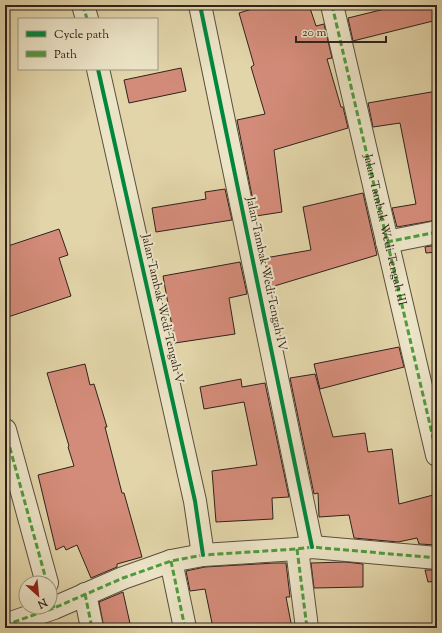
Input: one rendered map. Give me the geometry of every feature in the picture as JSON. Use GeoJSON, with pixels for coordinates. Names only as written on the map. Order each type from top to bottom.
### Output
{"type":"FeatureCollection","features":[{"type":"Feature","properties":{"kind":"street"},"geometry":{"type":"LineString","coordinates":[[83,5],[86,18]]}},
{"type":"Feature","properties":{"kind":"street","name":"Jalan Tambak Wedi Tengah IV"},"geometry":{"type":"LineString","coordinates":[[200,5],[304,548],[307,628]]}},
{"type":"Feature","properties":{"kind":"street","name":"Jalan Tambak Wedi Tengah III"},"geometry":{"type":"LineString","coordinates":[[332,5],[437,454]]}},
{"type":"Feature","properties":{"kind":"street","name":"Jalan Tambak Wedi Tengah V"},"geometry":{"type":"LineString","coordinates":[[98,70],[195,501],[203,555]]}},
{"type":"Feature","properties":{"kind":"street"},"geometry":{"type":"LineString","coordinates":[[387,242],[437,232]]}},
{"type":"Feature","properties":{"kind":"street"},"geometry":{"type":"LineString","coordinates":[[5,430],[45,575]]}},
{"type":"Feature","properties":{"kind":"street"},"geometry":{"type":"LineString","coordinates":[[58,600],[84,594],[123,578],[171,562],[203,555],[304,548],[437,558]]}},
{"type":"Feature","properties":{"kind":"street"},"geometry":{"type":"LineString","coordinates":[[171,562],[185,628]]}},
{"type":"Feature","properties":{"kind":"street"},"geometry":{"type":"LineString","coordinates":[[84,594],[92,628]]}},
{"type":"Feature","properties":{"kind":"street"},"geometry":{"type":"LineString","coordinates":[[5,625],[25,615]]}},
{"type":"Feature","properties":{"kind":"building"},"geometry":{"type":"Polygon","coordinates":[[[265,5],[309,5],[316,26],[324,24],[332,58],[327,59],[341,107],[343,107],[348,128],[274,150],[282,212],[256,216],[237,120],[265,114],[251,67],[254,65],[239,13],[265,5]]]}},
{"type":"Feature","properties":{"kind":"building"},"geometry":{"type":"Polygon","coordinates":[[[401,5],[437,5],[437,20],[353,41],[348,18],[401,5]]]}},
{"type":"Feature","properties":{"kind":"building"},"geometry":{"type":"Polygon","coordinates":[[[181,68],[186,91],[129,103],[124,80],[181,68]]]}},
{"type":"Feature","properties":{"kind":"building"},"geometry":{"type":"Polygon","coordinates":[[[437,91],[437,220],[397,227],[392,208],[416,204],[400,123],[373,127],[368,103],[437,91]]]}},
{"type":"Feature","properties":{"kind":"building"},"geometry":{"type":"Polygon","coordinates":[[[225,189],[232,220],[156,232],[152,208],[206,199],[205,192],[225,189]]]}},
{"type":"Feature","properties":{"kind":"building"},"geometry":{"type":"Polygon","coordinates":[[[363,193],[377,255],[271,287],[265,258],[311,250],[303,207],[363,193]]]}},
{"type":"Feature","properties":{"kind":"building"},"geometry":{"type":"Polygon","coordinates":[[[59,229],[68,255],[59,258],[71,296],[5,318],[5,247],[59,229]]]}},
{"type":"Feature","properties":{"kind":"building"},"geometry":{"type":"Polygon","coordinates":[[[437,245],[437,252],[426,253],[425,247],[437,245]]]}},
{"type":"Feature","properties":{"kind":"building"},"geometry":{"type":"Polygon","coordinates":[[[240,262],[247,294],[229,298],[235,334],[175,343],[163,276],[240,262]]]}},
{"type":"Feature","properties":{"kind":"building"},"geometry":{"type":"Polygon","coordinates":[[[399,347],[404,367],[320,389],[314,364],[399,347]]]}},
{"type":"Feature","properties":{"kind":"building"},"geometry":{"type":"Polygon","coordinates":[[[85,364],[90,385],[94,384],[107,427],[105,427],[122,493],[124,493],[142,557],[117,564],[117,567],[91,578],[77,545],[66,550],[64,546],[56,550],[38,475],[74,466],[47,373],[85,364]]]}},
{"type":"Feature","properties":{"kind":"building"},"geometry":{"type":"Polygon","coordinates":[[[315,374],[333,437],[365,433],[368,452],[392,449],[399,504],[437,494],[437,545],[419,544],[417,538],[398,542],[354,538],[349,515],[319,517],[318,493],[314,494],[290,378],[315,374]]]}},
{"type":"Feature","properties":{"kind":"building"},"geometry":{"type":"Polygon","coordinates":[[[241,379],[242,387],[265,383],[289,497],[272,498],[273,519],[216,522],[212,471],[257,465],[244,402],[204,409],[200,387],[241,379]]]}},
{"type":"Feature","properties":{"kind":"building"},"geometry":{"type":"Polygon","coordinates":[[[345,562],[363,564],[363,587],[314,588],[311,563],[345,562]]]}},
{"type":"Feature","properties":{"kind":"building"},"geometry":{"type":"Polygon","coordinates":[[[286,563],[290,597],[286,597],[292,628],[213,628],[205,589],[190,591],[186,571],[205,567],[286,563]]]}},
{"type":"Feature","properties":{"kind":"building"},"geometry":{"type":"Polygon","coordinates":[[[425,570],[437,570],[437,581],[428,582],[425,570]]]}},
{"type":"Feature","properties":{"kind":"building"},"geometry":{"type":"Polygon","coordinates":[[[123,592],[131,628],[104,628],[99,602],[123,592]]]}},
{"type":"Feature","properties":{"kind":"marked path"},"geometry":{"type":"LineString","coordinates":[[83,5],[87,18]]}},
{"type":"Feature","properties":{"kind":"marked path"},"geometry":{"type":"LineString","coordinates":[[332,5],[437,455]]}},
{"type":"Feature","properties":{"kind":"marked path"},"geometry":{"type":"LineString","coordinates":[[387,242],[437,232]]}},
{"type":"Feature","properties":{"kind":"marked path"},"geometry":{"type":"LineString","coordinates":[[5,430],[45,575]]}},
{"type":"Feature","properties":{"kind":"marked path"},"geometry":{"type":"LineString","coordinates":[[5,625],[54,608],[123,578],[171,561],[203,555],[312,547],[437,558]]}},
{"type":"Feature","properties":{"kind":"marked path"},"geometry":{"type":"LineString","coordinates":[[297,549],[307,628]]}},
{"type":"Feature","properties":{"kind":"marked path"},"geometry":{"type":"LineString","coordinates":[[171,561],[185,628]]}},
{"type":"Feature","properties":{"kind":"marked path"},"geometry":{"type":"LineString","coordinates":[[85,594],[92,628]]}},
{"type":"Feature","properties":{"kind":"cycle path"},"geometry":{"type":"LineString","coordinates":[[200,5],[312,547]]}},
{"type":"Feature","properties":{"kind":"cycle path"},"geometry":{"type":"LineString","coordinates":[[98,70],[195,501],[203,555]]}}]}
